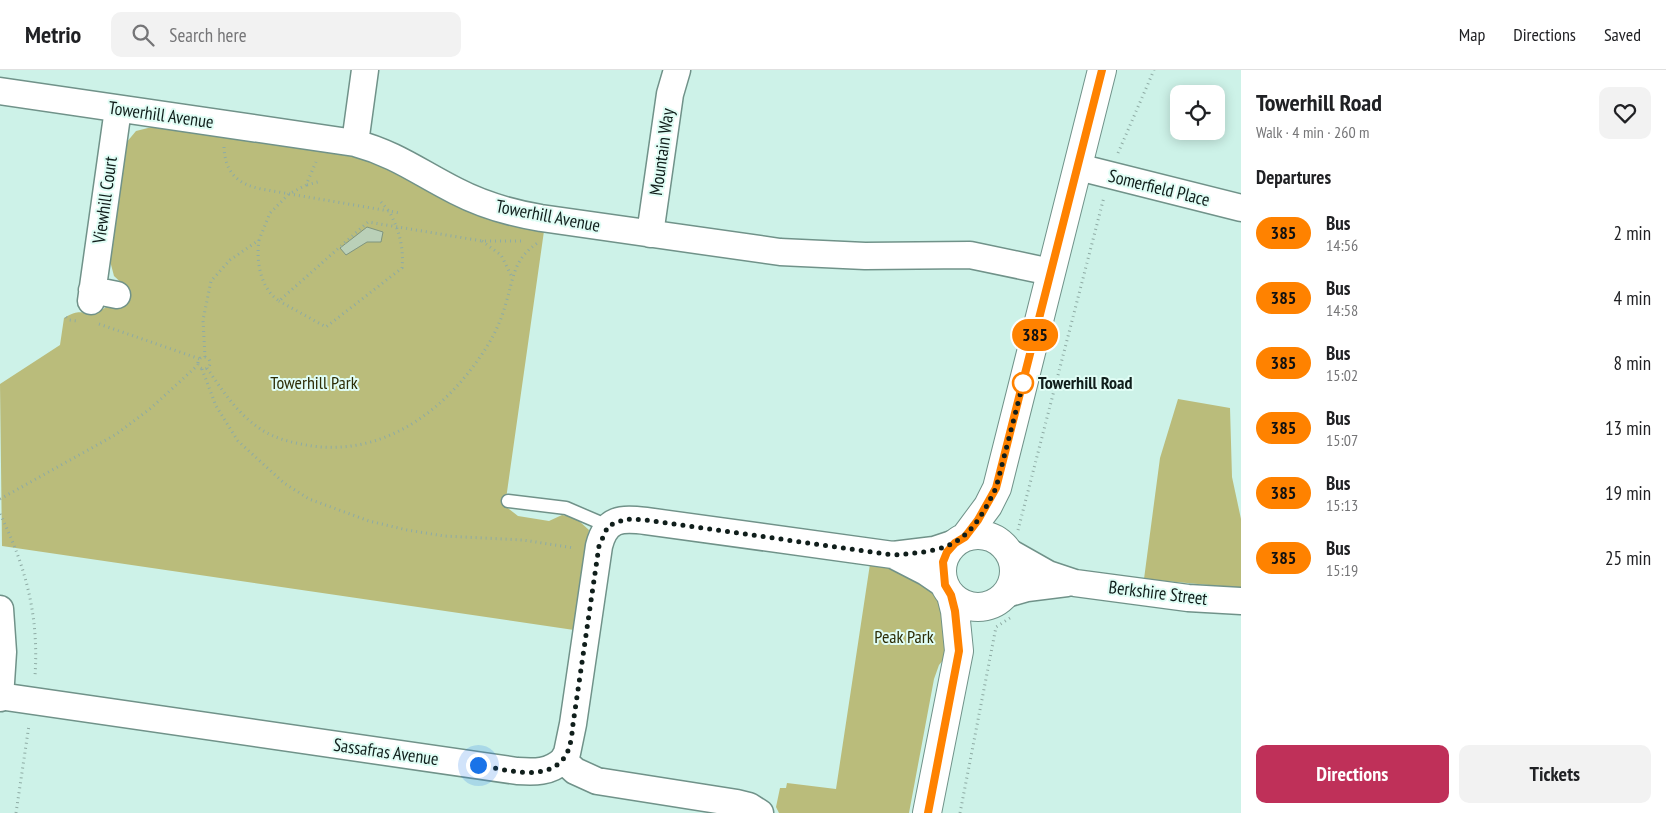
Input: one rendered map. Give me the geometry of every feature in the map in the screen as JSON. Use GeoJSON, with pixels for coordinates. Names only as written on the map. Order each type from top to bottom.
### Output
{"type":"FeatureCollection","features":[{"type":"Feature","properties":{"kind":"street"},"geometry":{"type":"LineString","coordinates":[[355,144],[365,70]]}},
{"type":"Feature","properties":{"kind":"street","name":"Mountain Way"},"geometry":{"type":"LineString","coordinates":[[650,234],[669,101],[676,70]]}},
{"type":"Feature","properties":{"kind":"street"},"geometry":{"type":"LineString","coordinates":[[928,813],[959,651],[955,611],[948,590],[943,562],[947,552],[960,540],[988,506],[996,488],[1102,70]]}},
{"type":"Feature","properties":{"kind":"street","name":"Towerhill Avenue"},"geometry":{"type":"LineString","coordinates":[[0,91],[355,144],[389,154],[455,191],[492,206],[541,218],[734,247],[812,254],[970,255],[1051,272]]}},
{"type":"Feature","properties":{"kind":"street","name":"Viewhill Court"},"geometry":{"type":"LineString","coordinates":[[96,306],[118,109]]}},
{"type":"Feature","properties":{"kind":"street","name":"Somerfield Place"},"geometry":{"type":"LineString","coordinates":[[1078,167],[1241,208]]}},
{"type":"Feature","properties":{"kind":"street"},"geometry":{"type":"LineString","coordinates":[[959,651],[980,618],[1005,604],[1014,574],[1013,545],[1000,524],[996,488]]}},
{"type":"Feature","properties":{"kind":"street"},"geometry":{"type":"LineString","coordinates":[[760,813],[749,806],[737,803],[597,781],[576,771],[563,760],[567,753],[572,731],[599,546],[608,526],[626,519],[646,520],[893,555],[934,550],[976,534],[1013,545]]}},
{"type":"Feature","properties":{"kind":"street","name":"Berkshire Street"},"geometry":{"type":"LineString","coordinates":[[1013,545],[1048,574],[1075,583],[1188,598],[1241,601]]}},
{"type":"Feature","properties":{"kind":"street"},"geometry":{"type":"LineString","coordinates":[[893,555],[926,572],[959,602],[981,607],[1005,604]]}},
{"type":"Feature","properties":{"kind":"street","name":"Berkshire Street"},"geometry":{"type":"LineString","coordinates":[[1005,604],[1027,588],[1075,583]]}},
{"type":"Feature","properties":{"kind":"street"},"geometry":{"type":"LineString","coordinates":[[0,610],[3,652],[0,697]]}},
{"type":"Feature","properties":{"kind":"street","name":"Sassafras Avenue"},"geometry":{"type":"LineString","coordinates":[[0,697],[517,771],[542,771],[557,765],[563,760]]}},
{"type":"Feature","properties":{"kind":"lane"},"geometry":{"type":"LineString","coordinates":[[508,501],[566,508],[608,526]]}},
{"type":"Feature","properties":{"kind":"path"},"geometry":{"type":"LineString","coordinates":[[1013,545],[1110,175],[1154,70]]}},
{"type":"Feature","properties":{"kind":"path"},"geometry":{"type":"LineString","coordinates":[[224,146],[228,169],[238,181],[253,187],[400,213]]}},
{"type":"Feature","properties":{"kind":"path"},"geometry":{"type":"LineString","coordinates":[[306,185],[318,159]]}},
{"type":"Feature","properties":{"kind":"path"},"geometry":{"type":"LineString","coordinates":[[320,181],[306,185],[289,194],[270,213],[259,240],[259,269],[273,296],[326,327],[402,268],[402,249],[397,227],[389,211],[381,202]]}},
{"type":"Feature","properties":{"kind":"path"},"geometry":{"type":"LineString","coordinates":[[207,368],[226,396],[243,415],[268,434],[300,444],[318,446],[350,446],[372,442],[409,426],[429,413],[456,388],[494,333],[503,312],[512,276],[523,256],[540,242],[482,241],[368,222],[279,300]]}},
{"type":"Feature","properties":{"kind":"path"},"geometry":{"type":"LineString","coordinates":[[202,369],[207,368],[210,363],[204,357],[203,320],[211,281],[222,267],[259,240]]}},
{"type":"Feature","properties":{"kind":"path"},"geometry":{"type":"LineString","coordinates":[[482,241],[501,255],[512,276]]}},
{"type":"Feature","properties":{"kind":"path"},"geometry":{"type":"LineString","coordinates":[[66,317],[69,320],[96,306],[200,359]]}},
{"type":"Feature","properties":{"kind":"path"},"geometry":{"type":"LineString","coordinates":[[0,499],[115,436],[151,408],[198,365],[200,359],[204,357]]}},
{"type":"Feature","properties":{"kind":"path"},"geometry":{"type":"LineString","coordinates":[[198,365],[202,369],[216,406],[238,441],[284,484],[309,499],[369,521],[407,530],[444,536],[523,540],[574,548]]}},
{"type":"Feature","properties":{"kind":"path"},"geometry":{"type":"LineString","coordinates":[[960,813],[996,627],[1005,604]]}},
{"type":"Feature","properties":{"kind":"green space","name":"Towerhill Park"},"geometry":{"type":"Polygon","coordinates":[[[152,127],[361,157],[544,231],[505,506],[518,516],[549,521],[562,515],[568,516],[579,521],[589,530],[574,630],[2,546],[0,384],[60,345],[64,318],[78,312],[90,313],[104,309],[127,288],[114,276],[109,257],[126,143],[136,131],[152,127]]]}},
{"type":"Feature","properties":{"kind":"green space"},"geometry":{"type":"Polygon","coordinates":[[[1178,399],[1230,408],[1232,477],[1241,519],[1241,588],[1144,579],[1160,458],[1178,399]]]}},
{"type":"Feature","properties":{"kind":"green space","name":"Peak Park"},"geometry":{"type":"Polygon","coordinates":[[[870,564],[898,569],[926,582],[943,601],[948,617],[944,659],[939,665],[934,679],[909,813],[779,813],[776,807],[780,788],[786,788],[787,783],[836,789],[870,564]]]}},
{"type":"Feature","properties":{"kind":"building"},"geometry":{"type":"Polygon","coordinates":[[[367,227],[383,232],[381,242],[367,242],[346,255],[340,248],[367,227]]]}},
{"type":"Feature","properties":{"kind":"bus line","name":"385"},"geometry":{"type":"LineString","coordinates":[[928,813],[959,651],[955,611],[951,595],[945,585],[942,574],[943,562],[947,552],[955,543],[965,537],[978,520],[988,506],[996,488],[1102,70]]}},
{"type":"Feature","properties":{"kind":"place","name":"Towerhill Road"},"geometry":{"type":"Point","coordinates":[1023,383]}},
{"type":"Feature","properties":{"kind":"route"},"geometry":{"type":"LineString","coordinates":[[478,765],[517,771],[542,771],[557,765],[567,753],[570,744],[599,546],[604,531],[608,526],[619,520],[646,520],[893,555],[915,554],[944,547],[965,537],[988,506],[996,488],[1025,376],[1023,383]]}}]}
